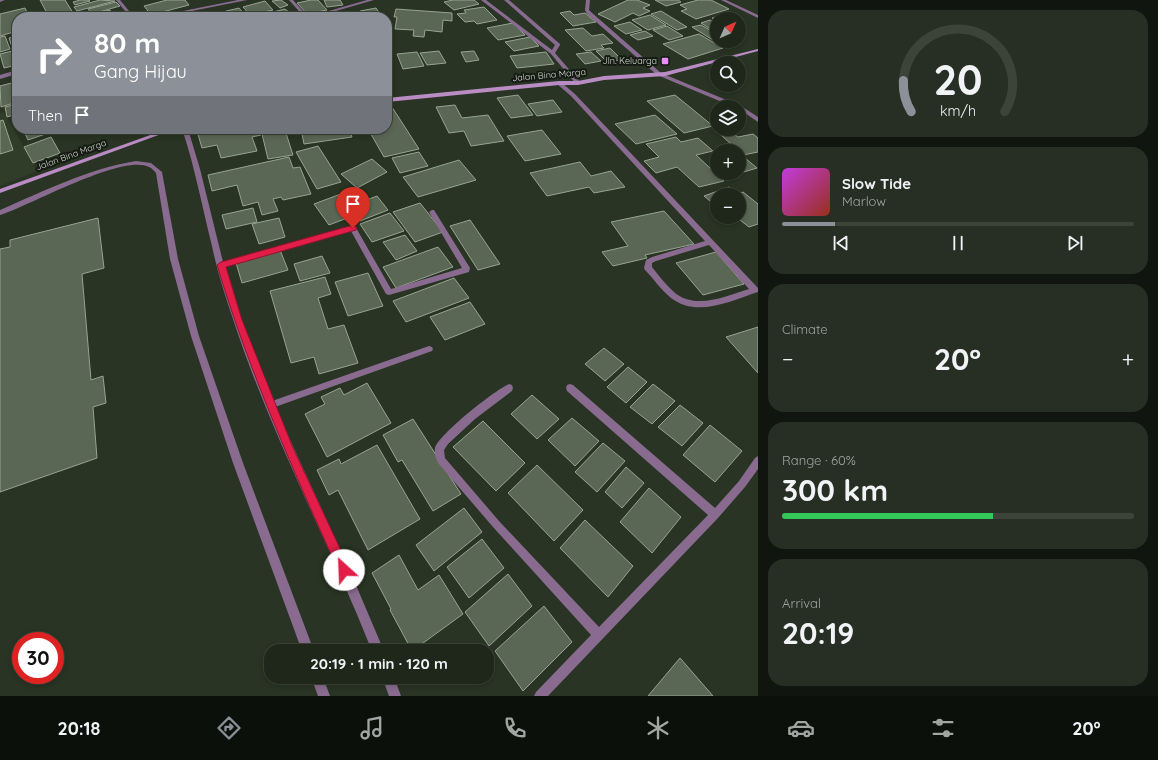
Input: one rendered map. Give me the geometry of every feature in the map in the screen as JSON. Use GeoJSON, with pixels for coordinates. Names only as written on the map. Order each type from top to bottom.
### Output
{"type":"FeatureCollection","features":[{"type":"Feature","properties":{"kind":"street"},"geometry":{"type":"LineString","coordinates":[[118,0],[128,12]]}},
{"type":"Feature","properties":{"kind":"street"},"geometry":{"type":"LineString","coordinates":[[182,12],[246,0]]}},
{"type":"Feature","properties":{"kind":"street"},"geometry":{"type":"LineString","coordinates":[[291,0],[302,12]]}},
{"type":"Feature","properties":{"kind":"street"},"geometry":{"type":"LineString","coordinates":[[328,12],[372,0]]}},
{"type":"Feature","properties":{"kind":"street"},"geometry":{"type":"LineString","coordinates":[[482,0],[553,53],[578,83]]}},
{"type":"Feature","properties":{"kind":"street"},"geometry":{"type":"LineString","coordinates":[[506,0],[558,44],[553,53]]}},
{"type":"Feature","properties":{"kind":"street"},"geometry":{"type":"LineString","coordinates":[[588,0],[587,10],[589,13],[659,74],[722,100]]}},
{"type":"Feature","properties":{"kind":"street"},"geometry":{"type":"LineString","coordinates":[[723,0],[758,17]]}},
{"type":"Feature","properties":{"kind":"street","name":"Jalan Bina Marga"},"geometry":{"type":"LineString","coordinates":[[392,100],[559,83],[578,83],[604,78],[659,74],[758,50]]}},
{"type":"Feature","properties":{"kind":"street"},"geometry":{"type":"LineString","coordinates":[[0,77],[12,73]]}},
{"type":"Feature","properties":{"kind":"street"},"geometry":{"type":"LineString","coordinates":[[559,83],[573,95],[711,242],[755,290],[704,305],[687,304],[673,296],[648,268],[649,262],[654,259],[711,242]]}},
{"type":"Feature","properties":{"kind":"street"},"geometry":{"type":"LineString","coordinates":[[746,112],[758,120]]}},
{"type":"Feature","properties":{"kind":"street","name":"Jalan Bina Marga"},"geometry":{"type":"LineString","coordinates":[[0,191],[158,134]]}},
{"type":"Feature","properties":{"kind":"street"},"geometry":{"type":"LineString","coordinates":[[187,134],[194,152],[213,240],[238,320],[289,450],[356,597],[375,644]]}},
{"type":"Feature","properties":{"kind":"street"},"geometry":{"type":"LineString","coordinates":[[0,212],[104,169],[132,163],[150,164],[159,172],[174,259],[195,336],[238,463],[305,644]]}},
{"type":"Feature","properties":{"kind":"street"},"geometry":{"type":"LineString","coordinates":[[221,265],[353,228],[389,292],[466,270],[432,212]]}},
{"type":"Feature","properties":{"kind":"street"},"geometry":{"type":"LineString","coordinates":[[271,405],[430,349]]}},
{"type":"Feature","properties":{"kind":"street"},"geometry":{"type":"LineString","coordinates":[[509,388],[476,413],[444,441],[439,449],[441,460],[491,519],[599,635]]}},
{"type":"Feature","properties":{"kind":"street"},"geometry":{"type":"LineString","coordinates":[[570,388],[715,515]]}},
{"type":"Feature","properties":{"kind":"street"},"geometry":{"type":"LineString","coordinates":[[540,696],[715,515],[742,484],[758,461]]}},
{"type":"Feature","properties":{"kind":"street"},"geometry":{"type":"LineString","coordinates":[[320,684],[324,696]]}},
{"type":"Feature","properties":{"kind":"street"},"geometry":{"type":"LineString","coordinates":[[391,684],[395,696]]}},
{"type":"Feature","properties":{"kind":"shaded area"},"geometry":{"type":"Polygon","coordinates":[[[4,112],[12,126],[12,134],[16,134],[37,171],[0,186],[0,113],[4,112]]]}},
{"type":"Feature","properties":{"kind":"building"},"geometry":{"type":"Polygon","coordinates":[[[40,0],[65,0],[72,12],[46,12],[40,0]]]}},
{"type":"Feature","properties":{"kind":"building"},"geometry":{"type":"Polygon","coordinates":[[[80,0],[90,1],[75,5],[73,2],[80,0]]]}},
{"type":"Feature","properties":{"kind":"building"},"geometry":{"type":"Polygon","coordinates":[[[100,0],[115,1],[77,11],[74,7],[100,0]]]}},
{"type":"Feature","properties":{"kind":"building"},"geometry":{"type":"Polygon","coordinates":[[[167,0],[185,0],[189,5],[162,12],[149,12],[144,6],[167,0]]]}},
{"type":"Feature","properties":{"kind":"building"},"geometry":{"type":"Polygon","coordinates":[[[281,0],[288,5],[280,8],[272,1],[281,0]]]}},
{"type":"Feature","properties":{"kind":"building"},"geometry":{"type":"Polygon","coordinates":[[[318,0],[327,10],[305,12],[297,3],[318,0]]]}},
{"type":"Feature","properties":{"kind":"building"},"geometry":{"type":"Polygon","coordinates":[[[324,0],[340,0],[343,5],[327,7],[324,0]]]}},
{"type":"Feature","properties":{"kind":"building"},"geometry":{"type":"Polygon","coordinates":[[[453,0],[474,0],[479,4],[454,10],[444,2],[453,0]]]}},
{"type":"Feature","properties":{"kind":"building"},"geometry":{"type":"Polygon","coordinates":[[[628,0],[637,0],[650,5],[643,8],[650,11],[639,16],[633,13],[615,22],[598,14],[628,0]]]}},
{"type":"Feature","properties":{"kind":"building"},"geometry":{"type":"Polygon","coordinates":[[[655,0],[678,0],[681,2],[666,6],[655,0]]]}},
{"type":"Feature","properties":{"kind":"building"},"geometry":{"type":"Polygon","coordinates":[[[698,0],[711,0],[729,9],[719,12],[710,12],[710,15],[696,19],[681,11],[687,9],[680,5],[698,0]]]}},
{"type":"Feature","properties":{"kind":"building"},"geometry":{"type":"Polygon","coordinates":[[[265,1],[273,10],[264,12],[247,12],[243,7],[265,1]]]}},
{"type":"Feature","properties":{"kind":"building"},"geometry":{"type":"Polygon","coordinates":[[[116,2],[120,6],[99,12],[90,12],[88,9],[116,2]]]}},
{"type":"Feature","properties":{"kind":"building"},"geometry":{"type":"Polygon","coordinates":[[[484,7],[497,20],[477,24],[474,21],[465,22],[457,14],[466,13],[464,10],[484,7]]]}},
{"type":"Feature","properties":{"kind":"building"},"geometry":{"type":"Polygon","coordinates":[[[25,8],[27,12],[12,12],[12,32],[0,36],[0,14],[25,8]]]}},
{"type":"Feature","properties":{"kind":"building"},"geometry":{"type":"Polygon","coordinates":[[[239,8],[242,12],[222,12],[239,8]]]}},
{"type":"Feature","properties":{"kind":"building"},"geometry":{"type":"Polygon","coordinates":[[[376,8],[379,12],[361,12],[360,11],[376,8]]]}},
{"type":"Feature","properties":{"kind":"building"},"geometry":{"type":"Polygon","coordinates":[[[285,9],[289,12],[273,12],[285,9]]]}},
{"type":"Feature","properties":{"kind":"building"},"geometry":{"type":"Polygon","coordinates":[[[396,9],[452,13],[452,21],[443,20],[442,32],[425,30],[424,37],[413,36],[414,30],[395,29],[397,17],[394,17],[396,9]]]}},
{"type":"Feature","properties":{"kind":"building"},"geometry":{"type":"Polygon","coordinates":[[[570,11],[574,15],[585,13],[596,22],[573,26],[560,13],[570,11]]]}},
{"type":"Feature","properties":{"kind":"building"},"geometry":{"type":"Polygon","coordinates":[[[661,11],[687,27],[677,30],[651,14],[661,11]]]}},
{"type":"Feature","properties":{"kind":"building"},"geometry":{"type":"Polygon","coordinates":[[[650,15],[666,25],[648,30],[632,20],[650,15]]]}},
{"type":"Feature","properties":{"kind":"building"},"geometry":{"type":"Polygon","coordinates":[[[710,20],[710,29],[701,23],[710,20]]]}},
{"type":"Feature","properties":{"kind":"building"},"geometry":{"type":"Polygon","coordinates":[[[630,22],[642,30],[626,34],[614,26],[630,22]]]}},
{"type":"Feature","properties":{"kind":"building"},"geometry":{"type":"Polygon","coordinates":[[[513,23],[525,35],[498,40],[487,28],[513,23]]]}},
{"type":"Feature","properties":{"kind":"building"},"geometry":{"type":"Polygon","coordinates":[[[701,25],[710,30],[710,38],[692,27],[701,25]]]}},
{"type":"Feature","properties":{"kind":"building"},"geometry":{"type":"Polygon","coordinates":[[[667,26],[683,36],[669,40],[653,30],[667,26]]]}},
{"type":"Feature","properties":{"kind":"building"},"geometry":{"type":"Polygon","coordinates":[[[583,28],[592,36],[603,34],[613,43],[601,45],[604,48],[586,51],[565,30],[583,28]]]}},
{"type":"Feature","properties":{"kind":"building"},"geometry":{"type":"Polygon","coordinates":[[[645,31],[653,36],[638,40],[630,35],[645,31]]]}},
{"type":"Feature","properties":{"kind":"building"},"geometry":{"type":"Polygon","coordinates":[[[699,34],[710,40],[710,48],[723,48],[688,59],[663,44],[699,34]]]}},
{"type":"Feature","properties":{"kind":"building"},"geometry":{"type":"Polygon","coordinates":[[[5,36],[10,49],[0,52],[0,37],[5,36]]]}},
{"type":"Feature","properties":{"kind":"building"},"geometry":{"type":"Polygon","coordinates":[[[12,37],[12,47],[9,38],[12,37]]]}},
{"type":"Feature","properties":{"kind":"building"},"geometry":{"type":"Polygon","coordinates":[[[530,37],[539,46],[514,51],[505,42],[530,37]]]}},
{"type":"Feature","properties":{"kind":"building"},"geometry":{"type":"Polygon","coordinates":[[[610,48],[622,60],[607,62],[596,51],[610,48]]]}},
{"type":"Feature","properties":{"kind":"building"},"geometry":{"type":"Polygon","coordinates":[[[12,51],[12,66],[4,68],[0,54],[12,51]]]}},
{"type":"Feature","properties":{"kind":"building"},"geometry":{"type":"Polygon","coordinates":[[[439,51],[446,63],[427,65],[420,53],[439,51]]]}},
{"type":"Feature","properties":{"kind":"building"},"geometry":{"type":"Polygon","coordinates":[[[474,51],[479,60],[466,62],[461,52],[474,51]]]}},
{"type":"Feature","properties":{"kind":"building"},"geometry":{"type":"Polygon","coordinates":[[[417,52],[424,66],[403,69],[397,54],[417,52]]]}},
{"type":"Feature","properties":{"kind":"building"},"geometry":{"type":"Polygon","coordinates":[[[546,52],[554,64],[517,68],[510,56],[546,52]]]}},
{"type":"Feature","properties":{"kind":"building"},"geometry":{"type":"Polygon","coordinates":[[[591,52],[601,61],[585,64],[576,54],[591,52]]]}},
{"type":"Feature","properties":{"kind":"building"},"geometry":{"type":"Polygon","coordinates":[[[12,83],[12,104],[1,107],[0,86],[12,83]]]}},
{"type":"Feature","properties":{"kind":"building"},"geometry":{"type":"Polygon","coordinates":[[[518,95],[533,115],[511,118],[497,98],[518,95]]]}},
{"type":"Feature","properties":{"kind":"building"},"geometry":{"type":"Polygon","coordinates":[[[675,95],[710,124],[710,127],[684,133],[647,101],[675,95]]]}},
{"type":"Feature","properties":{"kind":"building"},"geometry":{"type":"Polygon","coordinates":[[[553,100],[562,112],[537,116],[528,104],[553,100]]]}},
{"type":"Feature","properties":{"kind":"building"},"geometry":{"type":"Polygon","coordinates":[[[12,105],[12,116],[7,117],[5,107],[12,105]]]}},
{"type":"Feature","properties":{"kind":"building"},"geometry":{"type":"Polygon","coordinates":[[[455,105],[462,118],[488,115],[504,141],[471,146],[464,131],[449,133],[436,107],[455,105]]]}},
{"type":"Feature","properties":{"kind":"building"},"geometry":{"type":"Polygon","coordinates":[[[392,107],[419,149],[384,157],[371,134],[392,134],[392,107]]]}},
{"type":"Feature","properties":{"kind":"building"},"geometry":{"type":"Polygon","coordinates":[[[655,115],[677,134],[636,144],[615,124],[655,115]]]}},
{"type":"Feature","properties":{"kind":"building"},"geometry":{"type":"Polygon","coordinates":[[[3,120],[13,150],[0,154],[0,121],[3,120]]]}},
{"type":"Feature","properties":{"kind":"building"},"geometry":{"type":"Polygon","coordinates":[[[542,130],[561,154],[525,161],[507,136],[542,130]]]}},
{"type":"Feature","properties":{"kind":"building"},"geometry":{"type":"Polygon","coordinates":[[[25,134],[45,134],[28,140],[25,134]]]}},
{"type":"Feature","properties":{"kind":"building"},"geometry":{"type":"Polygon","coordinates":[[[198,134],[261,135],[252,137],[257,151],[221,158],[217,145],[202,148],[198,134]]]}},
{"type":"Feature","properties":{"kind":"building"},"geometry":{"type":"Polygon","coordinates":[[[262,134],[286,134],[293,155],[268,159],[262,134]]]}},
{"type":"Feature","properties":{"kind":"building"},"geometry":{"type":"Polygon","coordinates":[[[302,134],[351,134],[352,137],[304,144],[302,134]]]}},
{"type":"Feature","properties":{"kind":"building"},"geometry":{"type":"Polygon","coordinates":[[[753,134],[758,138],[758,152],[746,154],[746,144],[731,144],[722,136],[738,137],[753,134]]]}},
{"type":"Feature","properties":{"kind":"building"},"geometry":{"type":"Polygon","coordinates":[[[51,137],[60,153],[33,163],[24,147],[51,137]]]}},
{"type":"Feature","properties":{"kind":"building"},"geometry":{"type":"Polygon","coordinates":[[[676,137],[681,142],[698,138],[710,148],[710,152],[696,155],[710,168],[710,180],[724,181],[699,187],[677,167],[656,173],[644,161],[659,157],[646,144],[676,137]]]}},
{"type":"Feature","properties":{"kind":"building"},"geometry":{"type":"Polygon","coordinates":[[[318,146],[341,182],[317,189],[296,152],[318,146]]]}},
{"type":"Feature","properties":{"kind":"building"},"geometry":{"type":"Polygon","coordinates":[[[419,152],[428,166],[400,173],[392,158],[419,152]]]}},
{"type":"Feature","properties":{"kind":"building"},"geometry":{"type":"Polygon","coordinates":[[[289,157],[293,168],[300,167],[311,194],[283,200],[281,197],[273,199],[278,211],[262,215],[258,202],[243,206],[237,185],[212,191],[208,175],[289,157]]]}},
{"type":"Feature","properties":{"kind":"building"},"geometry":{"type":"Polygon","coordinates":[[[372,159],[387,172],[357,188],[341,174],[372,159]]]}},
{"type":"Feature","properties":{"kind":"building"},"geometry":{"type":"Polygon","coordinates":[[[746,159],[757,168],[746,171],[746,159]]]}},
{"type":"Feature","properties":{"kind":"building"},"geometry":{"type":"Polygon","coordinates":[[[459,160],[476,180],[418,197],[403,177],[459,160]]]}},
{"type":"Feature","properties":{"kind":"building"},"geometry":{"type":"Polygon","coordinates":[[[580,162],[591,176],[611,171],[625,187],[594,193],[589,187],[547,196],[530,173],[580,162]]]}},
{"type":"Feature","properties":{"kind":"building"},"geometry":{"type":"Polygon","coordinates":[[[354,189],[364,201],[377,196],[388,210],[360,221],[355,215],[329,225],[314,204],[354,189]]]}},
{"type":"Feature","properties":{"kind":"building"},"geometry":{"type":"Polygon","coordinates":[[[710,194],[710,201],[704,196],[710,194]]]}},
{"type":"Feature","properties":{"kind":"building"},"geometry":{"type":"Polygon","coordinates":[[[746,194],[758,204],[758,224],[749,227],[745,224],[746,194]]]}},
{"type":"Feature","properties":{"kind":"building"},"geometry":{"type":"Polygon","coordinates":[[[420,203],[443,232],[415,242],[393,212],[420,203]]]}},
{"type":"Feature","properties":{"kind":"building"},"geometry":{"type":"Polygon","coordinates":[[[253,208],[257,222],[226,229],[222,215],[253,208]]]}},
{"type":"Feature","properties":{"kind":"building"},"geometry":{"type":"Polygon","coordinates":[[[664,211],[694,244],[645,255],[647,258],[613,266],[602,252],[628,246],[611,222],[664,211]]]}},
{"type":"Feature","properties":{"kind":"building"},"geometry":{"type":"Polygon","coordinates":[[[390,213],[404,231],[372,242],[360,224],[390,213]]]}},
{"type":"Feature","properties":{"kind":"building"},"geometry":{"type":"Polygon","coordinates":[[[98,218],[104,268],[82,274],[91,380],[103,376],[106,403],[93,407],[97,458],[0,492],[0,249],[10,247],[10,240],[98,218]]]}},
{"type":"Feature","properties":{"kind":"building"},"geometry":{"type":"Polygon","coordinates":[[[279,218],[285,237],[259,244],[252,224],[279,218]]]}},
{"type":"Feature","properties":{"kind":"building"},"geometry":{"type":"Polygon","coordinates":[[[470,220],[500,264],[478,270],[450,226],[470,220]]]}},
{"type":"Feature","properties":{"kind":"building"},"geometry":{"type":"Polygon","coordinates":[[[405,235],[417,251],[396,260],[383,242],[405,235]]]}},
{"type":"Feature","properties":{"kind":"building"},"geometry":{"type":"Polygon","coordinates":[[[438,247],[453,267],[396,288],[383,267],[438,247]]]}},
{"type":"Feature","properties":{"kind":"building"},"geometry":{"type":"Polygon","coordinates":[[[280,250],[288,270],[242,283],[236,263],[280,250]]]}},
{"type":"Feature","properties":{"kind":"building"},"geometry":{"type":"Polygon","coordinates":[[[716,252],[744,284],[703,295],[676,263],[716,252]]]}},
{"type":"Feature","properties":{"kind":"building"},"geometry":{"type":"Polygon","coordinates":[[[322,256],[330,273],[300,281],[294,264],[322,256]]]}},
{"type":"Feature","properties":{"kind":"building"},"geometry":{"type":"Polygon","coordinates":[[[368,273],[383,306],[348,316],[335,282],[368,273]]]}},
{"type":"Feature","properties":{"kind":"building"},"geometry":{"type":"Polygon","coordinates":[[[325,277],[331,294],[318,298],[328,329],[344,325],[358,363],[319,374],[314,357],[291,363],[270,291],[325,277]]]}},
{"type":"Feature","properties":{"kind":"building"},"geometry":{"type":"Polygon","coordinates":[[[454,278],[469,298],[406,322],[393,301],[454,278]]]}},
{"type":"Feature","properties":{"kind":"building"},"geometry":{"type":"Polygon","coordinates":[[[470,302],[485,324],[445,340],[430,317],[470,302]]]}},
{"type":"Feature","properties":{"kind":"building"},"geometry":{"type":"Polygon","coordinates":[[[758,327],[758,373],[726,337],[758,327]]]}},
{"type":"Feature","properties":{"kind":"building"},"geometry":{"type":"Polygon","coordinates":[[[604,348],[624,364],[605,381],[585,364],[604,348]]]}},
{"type":"Feature","properties":{"kind":"building"},"geometry":{"type":"Polygon","coordinates":[[[628,367],[647,382],[626,403],[607,387],[628,367]]]}},
{"type":"Feature","properties":{"kind":"building"},"geometry":{"type":"Polygon","coordinates":[[[367,383],[391,423],[327,457],[305,414],[325,404],[321,397],[340,388],[344,395],[367,383]]]}},
{"type":"Feature","properties":{"kind":"building"},"geometry":{"type":"Polygon","coordinates":[[[653,384],[675,401],[652,424],[630,407],[653,384]]]}},
{"type":"Feature","properties":{"kind":"building"},"geometry":{"type":"Polygon","coordinates":[[[532,395],[559,419],[537,439],[511,414],[532,395]]]}},
{"type":"Feature","properties":{"kind":"building"},"geometry":{"type":"Polygon","coordinates":[[[680,405],[703,423],[682,446],[658,427],[680,405]]]}},
{"type":"Feature","properties":{"kind":"building"},"geometry":{"type":"Polygon","coordinates":[[[572,418],[599,441],[575,466],[548,440],[572,418]]]}},
{"type":"Feature","properties":{"kind":"building"},"geometry":{"type":"Polygon","coordinates":[[[413,419],[461,494],[433,511],[402,460],[398,462],[383,435],[413,419]]]}},
{"type":"Feature","properties":{"kind":"building"},"geometry":{"type":"Polygon","coordinates":[[[483,421],[525,463],[496,491],[453,447],[483,421]]]}},
{"type":"Feature","properties":{"kind":"building"},"geometry":{"type":"Polygon","coordinates":[[[710,425],[742,451],[715,482],[683,455],[710,425]]]}},
{"type":"Feature","properties":{"kind":"building"},"geometry":{"type":"Polygon","coordinates":[[[603,443],[625,461],[597,492],[575,472],[603,443]]]}},
{"type":"Feature","properties":{"kind":"building"},"geometry":{"type":"Polygon","coordinates":[[[377,445],[420,519],[368,550],[338,490],[329,495],[317,470],[339,459],[341,464],[377,445]]]}},
{"type":"Feature","properties":{"kind":"building"},"geometry":{"type":"Polygon","coordinates":[[[537,465],[583,510],[554,541],[508,493],[537,465]]]}},
{"type":"Feature","properties":{"kind":"building"},"geometry":{"type":"Polygon","coordinates":[[[626,467],[644,483],[622,508],[605,492],[626,467]]]}},
{"type":"Feature","properties":{"kind":"building"},"geometry":{"type":"Polygon","coordinates":[[[649,488],[681,517],[652,553],[620,522],[649,488]]]}},
{"type":"Feature","properties":{"kind":"building"},"geometry":{"type":"Polygon","coordinates":[[[464,508],[482,532],[434,571],[416,545],[464,508]]]}},
{"type":"Feature","properties":{"kind":"building"},"geometry":{"type":"Polygon","coordinates":[[[585,520],[633,566],[608,597],[560,548],[585,520]]]}},
{"type":"Feature","properties":{"kind":"building"},"geometry":{"type":"Polygon","coordinates":[[[482,539],[504,568],[469,598],[447,567],[482,539]]]}},
{"type":"Feature","properties":{"kind":"building"},"geometry":{"type":"Polygon","coordinates":[[[399,555],[418,590],[439,575],[463,614],[422,644],[408,644],[372,573],[399,555]]]}},
{"type":"Feature","properties":{"kind":"building"},"geometry":{"type":"Polygon","coordinates":[[[508,574],[532,606],[491,644],[488,644],[465,612],[508,574]]]}},
{"type":"Feature","properties":{"kind":"building"},"geometry":{"type":"Polygon","coordinates":[[[544,606],[572,642],[523,691],[495,651],[544,606]]]}},
{"type":"Feature","properties":{"kind":"building"},"geometry":{"type":"Polygon","coordinates":[[[680,658],[713,696],[648,696],[680,658]]]}},
{"type":"Feature","properties":{"kind":"place","name":"Jln. Keluarga"},"geometry":{"type":"Point","coordinates":[665,61]}},
{"type":"Feature","properties":{"kind":"route"},"geometry":{"type":"LineString","coordinates":[[344,570],[289,450],[238,320],[221,265],[353,228]]}}]}
